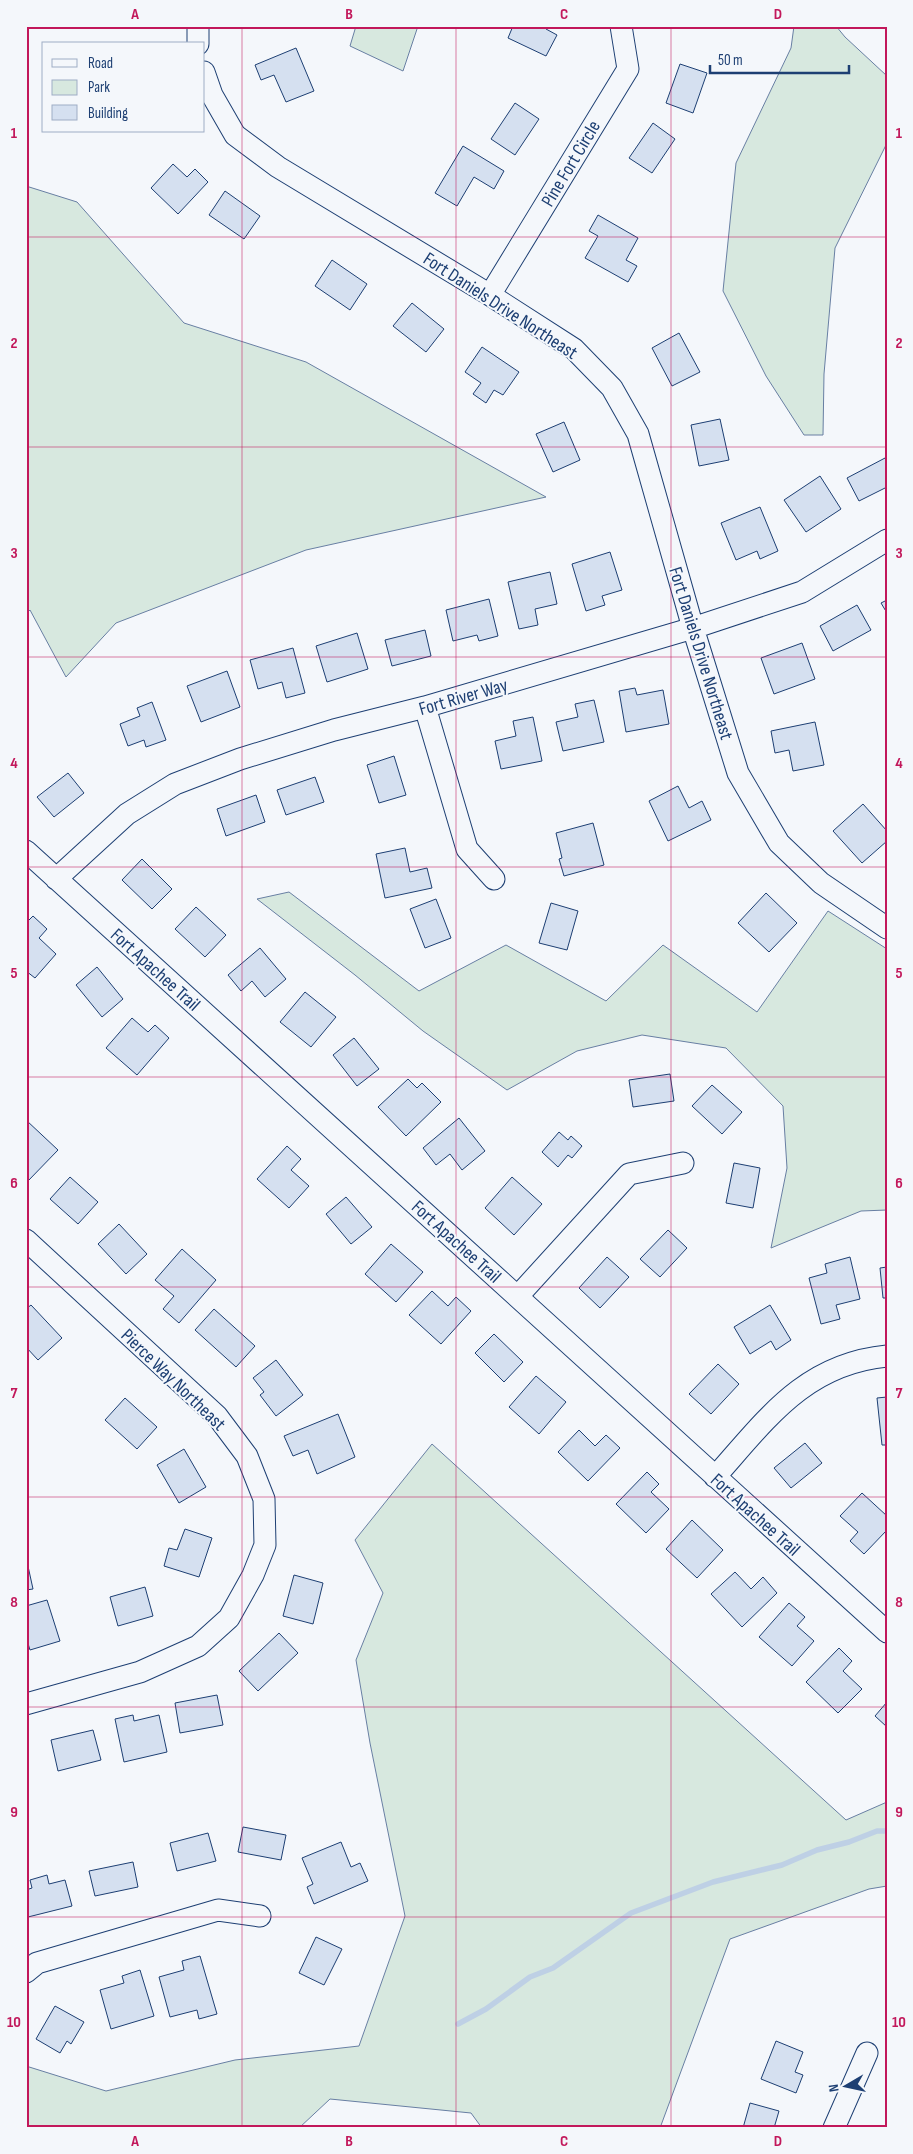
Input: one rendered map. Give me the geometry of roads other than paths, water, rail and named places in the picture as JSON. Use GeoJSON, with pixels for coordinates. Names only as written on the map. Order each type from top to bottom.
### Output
{"type":"FeatureCollection","features":[{"type":"Feature","properties":{"kind":"street"},"geometry":{"type":"LineString","coordinates":[[198,26],[198,42]]}},
{"type":"Feature","properties":{"kind":"street","name":"Pine Fort Circle"},"geometry":{"type":"LineString","coordinates":[[490,295],[628,69],[621,26]]}},
{"type":"Feature","properties":{"kind":"street","name":"Fort Daniels Drive Northeast"},"geometry":{"type":"LineString","coordinates":[[205,75],[212,95],[235,135],[278,167],[490,295],[574,349],[612,388],[638,434],[693,628],[738,772],[779,843],[821,883],[887,928]]}},
{"type":"Feature","properties":{"kind":"street","name":"Fort River Way"},"geometry":{"type":"LineString","coordinates":[[56,878],[127,814],[175,784],[240,758],[334,730],[426,707],[693,628],[802,592],[887,540]]}},
{"type":"Feature","properties":{"kind":"street"},"geometry":{"type":"LineString","coordinates":[[426,707],[467,849],[494,879]]}},
{"type":"Feature","properties":{"kind":"street","name":"Fort Apachee Trail"},"geometry":{"type":"LineString","coordinates":[[26,851],[887,1632]]}},
{"type":"Feature","properties":{"kind":"street"},"geometry":{"type":"LineString","coordinates":[[518,1296],[629,1174],[683,1163]]}},
{"type":"Feature","properties":{"kind":"street","name":"Pierce Way Northeast"},"geometry":{"type":"LineString","coordinates":[[26,1240],[217,1416],[247,1456],[264,1499],[265,1545],[253,1575],[229,1618],[198,1646],[140,1672],[26,1704]]}},
{"type":"Feature","properties":{"kind":"street"},"geometry":{"type":"LineString","coordinates":[[715,1477],[783,1401],[822,1375],[847,1364],[887,1356]]}},
{"type":"Feature","properties":{"kind":"street"},"geometry":{"type":"LineString","coordinates":[[26,1972],[37,1963],[218,1910],[260,1916]]}},
{"type":"Feature","properties":{"kind":"street"},"geometry":{"type":"LineString","coordinates":[[834,2128],[867,2053]]}},
{"type":"Feature","properties":{"kind":"waterway"},"geometry":{"type":"LineString","coordinates":[[458,2024],[486,2009],[530,1977],[553,1968],[631,1913],[713,1882],[782,1865],[817,1850],[849,1842],[877,1831],[887,1831]]}}]}
